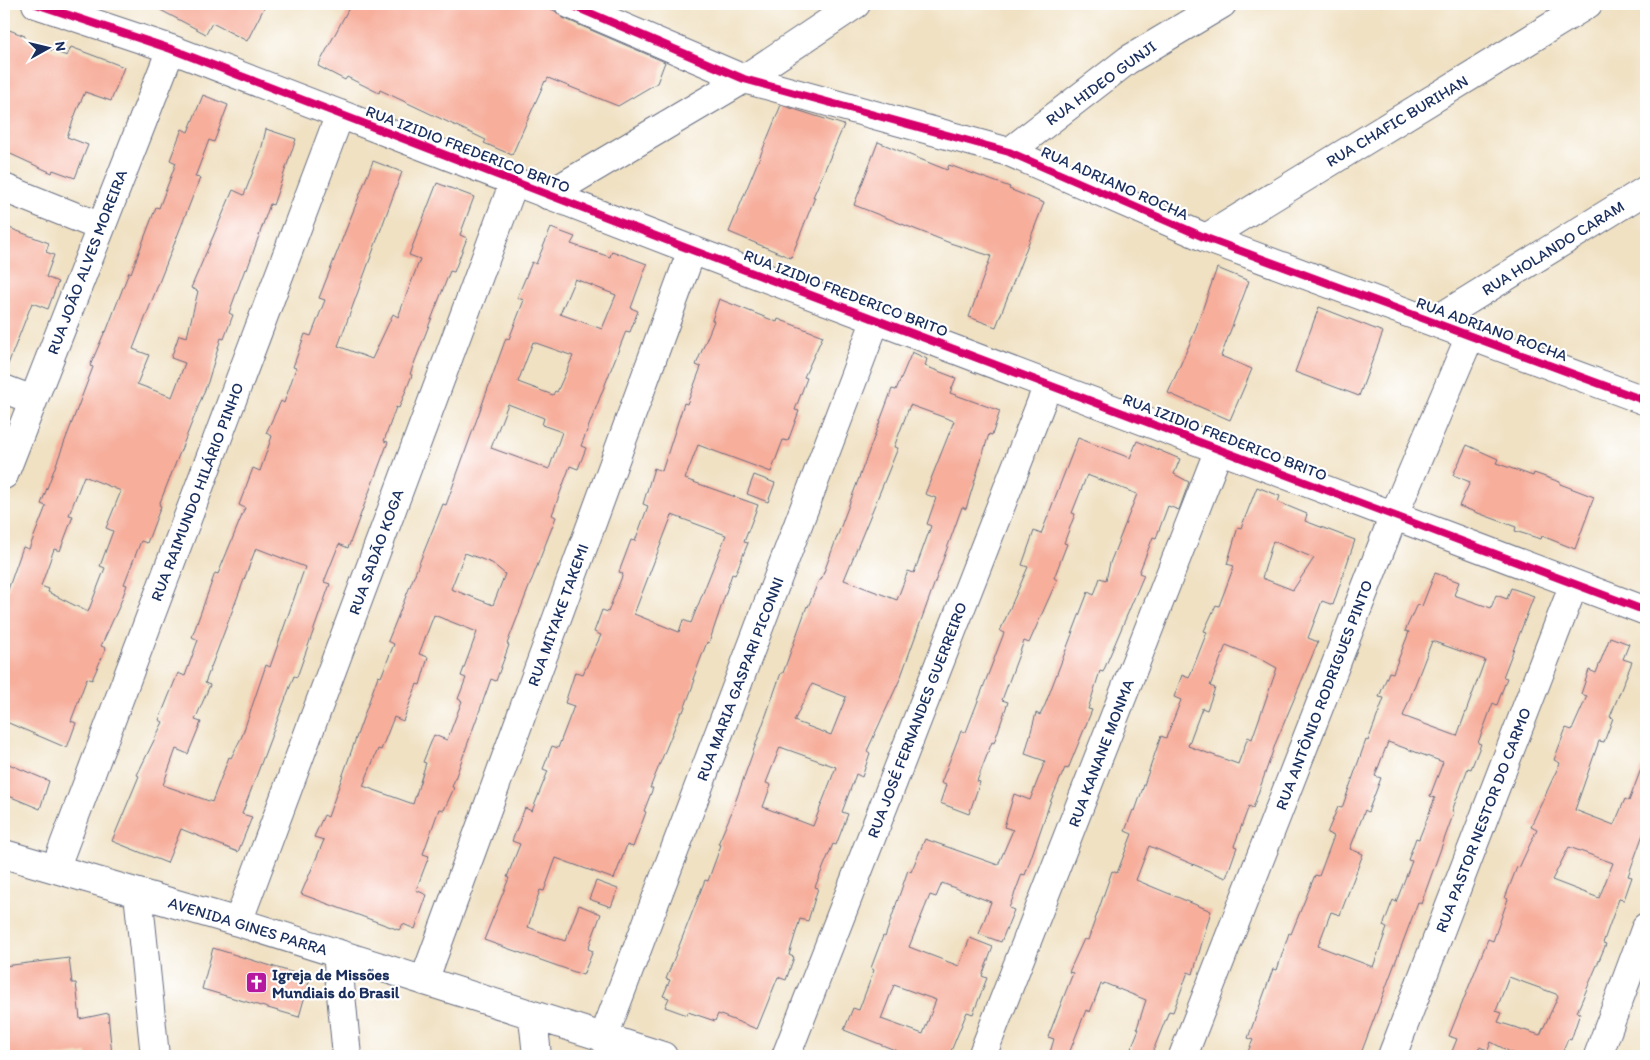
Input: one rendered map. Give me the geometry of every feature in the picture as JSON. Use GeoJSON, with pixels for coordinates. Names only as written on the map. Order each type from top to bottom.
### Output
{"type":"FeatureCollection","features":[{"type":"Feature","properties":{"kind":"street","name":"RUA IZIDIO FREDERICO BRITO"},"geometry":{"type":"LineString","coordinates":[[36,4],[171,49],[692,250],[1646,611]]}},
{"type":"Feature","properties":{"kind":"street","name":"RUA ADRIANO ROCHA"},"geometry":{"type":"LineString","coordinates":[[569,4],[744,79],[1009,152],[1206,238],[1646,401]]}},
{"type":"Feature","properties":{"kind":"street"},"geometry":{"type":"LineString","coordinates":[[548,195],[744,79],[856,4]]}},
{"type":"Feature","properties":{"kind":"street","name":"RUA HIDEO GUNJI"},"geometry":{"type":"LineString","coordinates":[[1009,152],[1128,60],[1222,4]]}},
{"type":"Feature","properties":{"kind":"street","name":"RUA CHAFIC BURIHAN"},"geometry":{"type":"LineString","coordinates":[[1206,238],[1588,4]]}},
{"type":"Feature","properties":{"kind":"street","name":"RUA JOÃO ALVES MOREIRA"},"geometry":{"type":"LineString","coordinates":[[4,475],[171,49]]}},
{"type":"Feature","properties":{"kind":"street","name":"RUA RAIMUNDO HILÁRIO PINHO"},"geometry":{"type":"LineString","coordinates":[[55,869],[340,114]]}},
{"type":"Feature","properties":{"kind":"street","name":"RUA SADÃO KOGA"},"geometry":{"type":"LineString","coordinates":[[238,922],[514,182]]}},
{"type":"Feature","properties":{"kind":"street"},"geometry":{"type":"LineString","coordinates":[[4,188],[101,227]]}},
{"type":"Feature","properties":{"kind":"street","name":"RUA HOLANDO CARAM"},"geometry":{"type":"LineString","coordinates":[[1433,322],[1646,190]]}},
{"type":"Feature","properties":{"kind":"street","name":"RUA MIYAKE TAKEMI"},"geometry":{"type":"LineString","coordinates":[[424,981],[692,250]]}},
{"type":"Feature","properties":{"kind":"street","name":"RUA MARIA GASPARI PICONNI"},"geometry":{"type":"LineString","coordinates":[[603,1039],[876,320]]}},
{"type":"Feature","properties":{"kind":"street","name":"RUA ANTÔNIO RODRIGUES PINTO"},"geometry":{"type":"LineString","coordinates":[[1183,1056],[1394,516],[1470,336]]}},
{"type":"Feature","properties":{"kind":"street","name":"RUA JOSÉ FERNANDES GUERREIRO"},"geometry":{"type":"LineString","coordinates":[[786,1056],[1048,384]]}},
{"type":"Feature","properties":{"kind":"street"},"geometry":{"type":"LineString","coordinates":[[4,389],[33,400]]}},
{"type":"Feature","properties":{"kind":"street","name":"RUA KANANE MONMA"},"geometry":{"type":"LineString","coordinates":[[982,1056],[1219,449]]}},
{"type":"Feature","properties":{"kind":"street","name":"RUA PASTOR NESTOR DO CARMO"},"geometry":{"type":"LineString","coordinates":[[1392,1056],[1574,584]]}},
{"type":"Feature","properties":{"kind":"street","name":"AVENIDA GINES PARRA"},"geometry":{"type":"LineString","coordinates":[[4,854],[238,922],[532,1017],[663,1056]]}},
{"type":"Feature","properties":{"kind":"street"},"geometry":{"type":"LineString","coordinates":[[138,893],[155,1056]]}},
{"type":"Feature","properties":{"kind":"street"},"geometry":{"type":"LineString","coordinates":[[1598,1056],[1646,927]]}},
{"type":"Feature","properties":{"kind":"street"},"geometry":{"type":"LineString","coordinates":[[337,953],[347,1056]]}},
{"type":"Feature","properties":{"kind":"street"},"geometry":{"type":"LineString","coordinates":[[532,1017],[537,1056]]}},
{"type":"Feature","properties":{"kind":"building"},"geometry":{"type":"Polygon","coordinates":[[[149,4],[266,4],[247,41],[212,23],[206,34],[149,4]]]}},
{"type":"Feature","properties":{"kind":"building"},"geometry":{"type":"Polygon","coordinates":[[[351,4],[541,4],[555,11],[563,18],[665,62],[657,83],[618,106],[548,78],[512,155],[484,143],[486,140],[380,90],[379,93],[347,77],[345,80],[318,66],[351,4]]]}},
{"type":"Feature","properties":{"kind":"building"},"geometry":{"type":"Polygon","coordinates":[[[4,28],[25,36],[24,40],[67,56],[71,47],[124,67],[111,101],[85,92],[77,110],[67,137],[88,145],[75,178],[53,170],[52,173],[4,151],[4,28]]]}},
{"type":"Feature","properties":{"kind":"building"},"geometry":{"type":"Polygon","coordinates":[[[203,95],[228,105],[214,142],[209,140],[195,177],[200,178],[133,349],[149,355],[137,384],[172,397],[185,363],[171,358],[179,335],[187,337],[198,291],[191,288],[233,190],[244,195],[261,151],[266,129],[296,139],[273,205],[270,204],[247,270],[245,269],[229,313],[233,315],[224,339],[221,338],[208,382],[159,505],[161,506],[147,543],[141,541],[124,584],[127,585],[119,607],[101,646],[106,648],[92,680],[87,678],[71,721],[76,723],[67,748],[4,721],[4,601],[23,547],[29,549],[46,506],[41,504],[93,367],[90,366],[106,332],[129,272],[131,273],[156,207],[159,208],[176,163],[170,160],[182,129],[188,132],[203,95]],[[84,476],[69,515],[73,516],[60,551],[54,549],[41,586],[49,589],[48,592],[88,612],[105,568],[100,566],[113,531],[106,528],[121,491],[84,476]]]}},
{"type":"Feature","properties":{"kind":"building"},"geometry":{"type":"Polygon","coordinates":[[[781,105],[844,125],[813,197],[815,197],[791,258],[729,232],[781,105]]]}},
{"type":"Feature","properties":{"kind":"building"},"geometry":{"type":"Polygon","coordinates":[[[878,142],[947,170],[949,165],[1010,187],[1009,189],[1044,203],[996,327],[969,317],[991,256],[950,243],[854,205],[878,142]]]}},
{"type":"Feature","properties":{"kind":"building"},"geometry":{"type":"Polygon","coordinates":[[[373,161],[402,172],[338,346],[372,359],[393,314],[398,317],[420,259],[409,255],[437,183],[474,197],[460,235],[467,238],[454,272],[450,271],[410,374],[412,375],[399,408],[396,407],[384,441],[388,442],[348,548],[339,544],[324,582],[330,584],[297,677],[294,676],[242,814],[252,817],[238,852],[181,829],[167,863],[112,841],[139,776],[137,775],[163,722],[159,720],[178,673],[185,676],[198,640],[192,637],[215,573],[218,574],[245,508],[239,505],[253,468],[260,471],[272,436],[266,433],[281,401],[284,403],[296,368],[293,367],[305,334],[311,336],[325,300],[319,298],[373,161]],[[256,548],[205,683],[210,685],[195,720],[201,722],[188,754],[176,749],[163,785],[212,802],[229,757],[231,758],[242,736],[266,665],[270,667],[305,567],[256,548]]]}},
{"type":"Feature","properties":{"kind":"building"},"geometry":{"type":"Polygon","coordinates":[[[4,226],[49,243],[46,252],[54,255],[46,277],[58,282],[48,309],[32,303],[5,372],[4,226]]]}},
{"type":"Feature","properties":{"kind":"building"},"geometry":{"type":"Polygon","coordinates":[[[551,228],[575,237],[571,244],[610,257],[612,251],[647,264],[631,308],[638,311],[630,332],[626,331],[581,446],[586,448],[578,469],[570,466],[552,515],[556,517],[507,644],[509,645],[496,681],[491,679],[452,787],[454,788],[444,810],[439,809],[423,854],[429,856],[416,890],[427,895],[415,929],[403,924],[399,930],[301,894],[324,840],[314,837],[324,815],[328,817],[378,676],[381,677],[394,644],[388,641],[443,504],[446,505],[506,338],[509,339],[524,300],[517,298],[532,262],[536,264],[551,228]],[[575,279],[560,314],[602,329],[616,295],[575,279]],[[533,342],[518,382],[553,395],[555,391],[557,392],[573,356],[533,342]],[[508,404],[491,448],[549,469],[562,432],[542,425],[544,418],[508,404]],[[465,553],[451,589],[493,605],[505,574],[492,563],[465,553]],[[434,615],[419,654],[428,657],[420,685],[417,684],[403,721],[394,717],[381,750],[378,749],[363,786],[413,804],[426,763],[423,762],[434,735],[447,740],[462,701],[458,699],[466,678],[461,676],[477,632],[434,615]]]}},
{"type":"Feature","properties":{"kind":"building"},"geometry":{"type":"Polygon","coordinates":[[[1217,268],[1249,281],[1221,356],[1252,369],[1230,420],[1168,393],[1193,336],[1217,268]]]}},
{"type":"Feature","properties":{"kind":"building"},"geometry":{"type":"Polygon","coordinates":[[[719,299],[777,322],[778,319],[823,336],[804,377],[807,378],[795,410],[799,411],[788,441],[783,440],[771,472],[698,445],[685,479],[758,505],[744,542],[748,543],[735,575],[732,574],[709,643],[707,642],[693,679],[695,680],[683,712],[681,712],[650,788],[653,788],[633,847],[627,845],[614,879],[556,858],[544,891],[540,890],[528,927],[565,941],[579,905],[601,914],[588,949],[593,951],[583,975],[484,940],[509,878],[507,877],[520,844],[512,841],[525,808],[532,811],[548,771],[543,769],[552,746],[558,748],[574,706],[565,703],[575,672],[583,674],[601,635],[594,632],[602,610],[608,612],[623,574],[619,572],[631,540],[635,541],[648,506],[643,504],[654,468],[662,471],[684,403],[687,404],[701,367],[696,365],[714,321],[712,320],[719,299]],[[672,515],[634,614],[679,632],[683,620],[691,623],[726,535],[672,515]]]}},
{"type":"Feature","properties":{"kind":"building"},"geometry":{"type":"Polygon","coordinates":[[[1319,307],[1383,332],[1359,396],[1295,372],[1319,307]]]}},
{"type":"Feature","properties":{"kind":"building"},"geometry":{"type":"Polygon","coordinates":[[[912,352],[927,359],[925,366],[956,378],[950,393],[1000,411],[992,435],[989,434],[966,509],[962,507],[900,679],[867,751],[870,753],[862,777],[856,774],[842,812],[848,814],[836,845],[833,844],[815,887],[818,888],[808,921],[800,919],[789,955],[794,957],[786,980],[778,977],[757,1029],[718,1014],[715,1021],[688,1012],[687,1015],[665,1007],[669,998],[663,996],[670,980],[666,979],[705,880],[708,881],[721,845],[718,844],[731,814],[807,606],[819,580],[821,580],[892,389],[896,390],[912,352]],[[910,405],[894,447],[898,448],[844,580],[897,600],[908,571],[914,573],[931,526],[927,524],[936,498],[925,494],[954,421],[910,405]],[[812,684],[794,721],[831,735],[846,697],[812,684]],[[780,747],[766,783],[771,785],[763,807],[813,826],[836,767],[780,747]]]}},
{"type":"Feature","properties":{"kind":"building"},"geometry":{"type":"Polygon","coordinates":[[[1078,438],[1130,458],[1137,441],[1180,459],[1174,474],[1189,482],[1179,510],[1168,506],[1156,538],[1153,537],[1139,573],[1144,575],[1103,672],[1100,671],[1088,709],[1092,710],[1068,769],[1065,768],[1051,800],[1025,875],[1022,874],[1009,908],[1014,910],[1001,942],[979,934],[991,902],[942,883],[936,897],[930,895],[909,947],[959,966],[970,938],[993,947],[982,976],[987,978],[973,1014],[967,1012],[949,1056],[910,1056],[844,1030],[853,1008],[859,1010],[874,970],[871,968],[883,936],[885,937],[908,870],[911,872],[925,839],[998,865],[1013,830],[1004,827],[1014,794],[1030,800],[1045,761],[1025,754],[1036,713],[1040,715],[1045,705],[1088,592],[1094,595],[1100,578],[1106,580],[1110,563],[1137,494],[1087,475],[1072,513],[1075,514],[1064,543],[1067,544],[1054,578],[1057,580],[1029,643],[1024,641],[1002,700],[1008,702],[994,743],[992,742],[977,781],[980,782],[969,814],[940,803],[946,785],[941,783],[961,731],[966,732],[1004,633],[1000,631],[1028,567],[1022,565],[1034,531],[1041,534],[1078,438]],[[894,985],[881,1019],[923,1034],[936,1000],[894,985]]]}},
{"type":"Feature","properties":{"kind":"building"},"geometry":{"type":"Polygon","coordinates":[[[1467,445],[1498,459],[1496,463],[1533,476],[1534,473],[1560,482],[1560,484],[1594,497],[1575,549],[1542,536],[1541,539],[1515,531],[1516,527],[1459,506],[1470,482],[1453,475],[1467,445]]]}},
{"type":"Feature","properties":{"kind":"building"},"geometry":{"type":"Polygon","coordinates":[[[754,475],[775,483],[768,502],[747,494],[754,475]]]}},
{"type":"Feature","properties":{"kind":"building"},"geometry":{"type":"Polygon","coordinates":[[[1257,487],[1280,496],[1278,502],[1307,514],[1305,521],[1355,540],[1333,605],[1322,601],[1308,638],[1318,642],[1276,742],[1253,808],[1249,806],[1234,846],[1237,847],[1226,878],[1149,846],[1136,880],[1211,911],[1193,974],[1188,972],[1173,1012],[1169,1011],[1151,1056],[1128,1056],[1139,1029],[1137,1028],[1146,1000],[1104,983],[1103,985],[1101,984],[1090,1012],[1086,1010],[1068,1056],[1049,1056],[1054,1039],[1048,1037],[1073,973],[1069,972],[1084,939],[1088,940],[1112,871],[1117,873],[1132,834],[1125,831],[1133,810],[1135,811],[1161,736],[1166,738],[1181,700],[1174,697],[1182,675],[1189,678],[1207,632],[1204,631],[1216,605],[1219,606],[1234,566],[1227,564],[1238,527],[1241,528],[1257,487]],[[1273,541],[1262,578],[1293,590],[1314,558],[1273,541]],[[1226,645],[1210,686],[1215,688],[1207,710],[1202,708],[1188,746],[1238,764],[1248,737],[1252,739],[1277,668],[1261,659],[1226,645]]]}},
{"type":"Feature","properties":{"kind":"building"},"geometry":{"type":"Polygon","coordinates":[[[1435,573],[1459,582],[1454,595],[1491,608],[1496,595],[1507,599],[1511,588],[1534,596],[1503,677],[1507,678],[1497,705],[1493,703],[1478,743],[1481,744],[1471,769],[1468,768],[1421,904],[1418,902],[1360,1056],[1246,1056],[1253,1040],[1248,1038],[1273,969],[1277,970],[1289,933],[1291,934],[1315,875],[1319,876],[1334,836],[1327,833],[1338,807],[1342,808],[1366,740],[1368,741],[1384,698],[1379,697],[1389,672],[1393,673],[1409,632],[1405,631],[1417,604],[1422,606],[1435,573]],[[1432,641],[1403,716],[1457,736],[1485,660],[1432,641]],[[1388,742],[1375,776],[1381,778],[1368,812],[1365,810],[1350,849],[1363,854],[1340,915],[1331,912],[1318,946],[1373,967],[1387,928],[1383,926],[1393,900],[1396,902],[1412,861],[1408,860],[1416,838],[1419,839],[1435,798],[1430,796],[1443,762],[1388,742]]]}},
{"type":"Feature","properties":{"kind":"building"},"geometry":{"type":"Polygon","coordinates":[[[1610,637],[1629,644],[1623,659],[1632,662],[1610,717],[1613,718],[1604,742],[1599,741],[1575,810],[1614,825],[1625,799],[1629,801],[1644,761],[1646,761],[1646,826],[1628,876],[1632,877],[1624,900],[1619,899],[1603,943],[1606,944],[1577,1012],[1580,1013],[1571,1040],[1568,1039],[1561,1056],[1518,1056],[1491,1042],[1488,1050],[1479,1047],[1476,1056],[1450,1056],[1457,1039],[1449,1036],[1488,939],[1493,941],[1508,899],[1505,898],[1517,867],[1519,868],[1537,829],[1531,826],[1560,763],[1554,760],[1566,728],[1572,730],[1587,696],[1581,694],[1589,670],[1596,673],[1610,637]],[[1569,847],[1552,880],[1599,898],[1613,863],[1569,847]],[[1509,977],[1496,1011],[1502,1013],[1498,1022],[1540,1035],[1558,997],[1556,994],[1509,977]]]}},
{"type":"Feature","properties":{"kind":"building"},"geometry":{"type":"Polygon","coordinates":[[[4,762],[49,781],[40,809],[4,794],[4,762]]]}},
{"type":"Feature","properties":{"kind":"building"},"geometry":{"type":"Polygon","coordinates":[[[596,881],[618,889],[611,907],[589,899],[596,881]]]}},
{"type":"Feature","properties":{"kind":"building","name":"Igreja de Missões Mundiais do Brasil"},"geometry":{"type":"Polygon","coordinates":[[[213,948],[310,978],[299,1017],[202,989],[213,948]]]}},
{"type":"Feature","properties":{"kind":"building"},"geometry":{"type":"Polygon","coordinates":[[[69,958],[72,983],[76,983],[80,1019],[108,1013],[112,1056],[87,1056],[87,1053],[63,1056],[4,1056],[4,966],[69,958]]]}},
{"type":"Feature","properties":{"kind":"cycle path"},"geometry":{"type":"LineString","coordinates":[[36,4],[171,49],[692,250],[1646,611]]}},
{"type":"Feature","properties":{"kind":"cycle path"},"geometry":{"type":"LineString","coordinates":[[569,4],[744,79],[1009,152],[1206,238],[1646,401]]}},
{"type":"Feature","properties":{"kind":"place","name":"Igreja de Missões Mundiais do Brasil"},"geometry":{"type":"Point","coordinates":[256,983]}}]}
